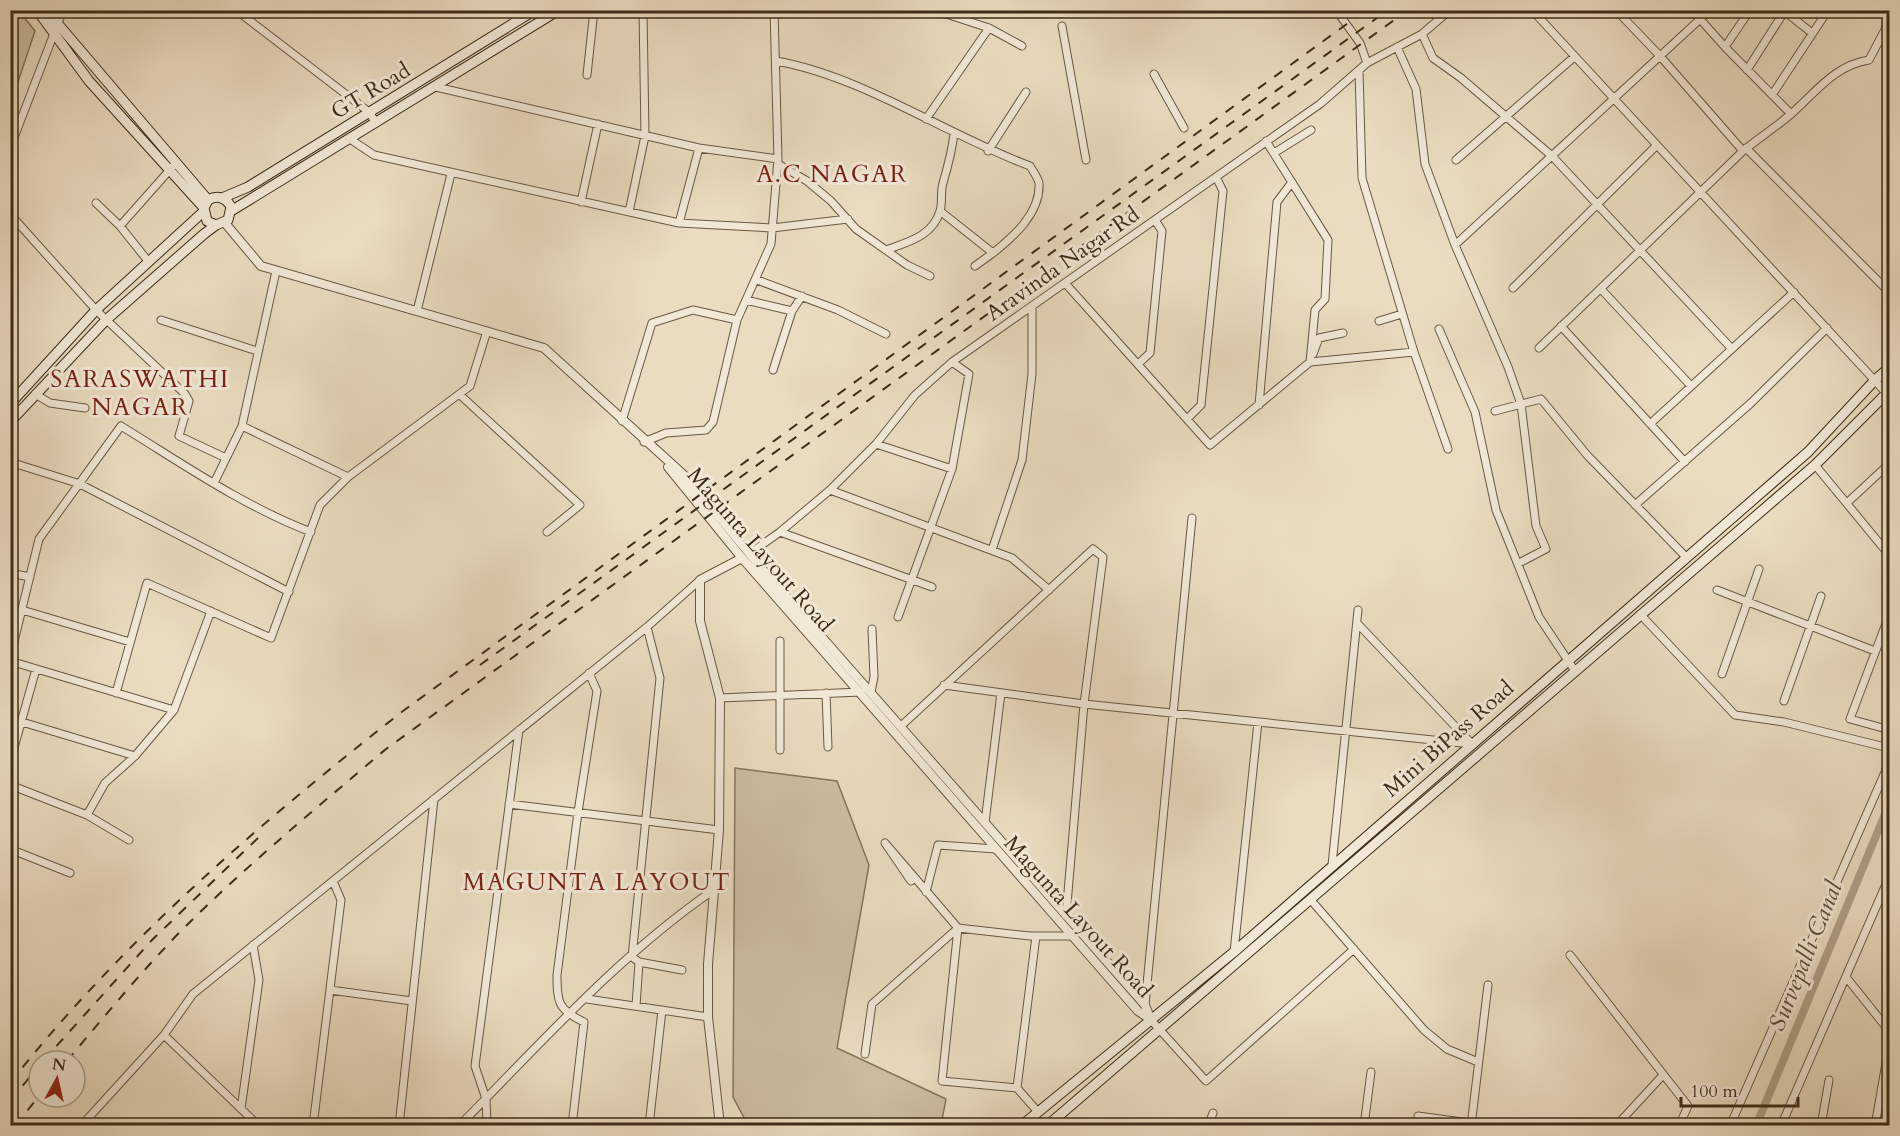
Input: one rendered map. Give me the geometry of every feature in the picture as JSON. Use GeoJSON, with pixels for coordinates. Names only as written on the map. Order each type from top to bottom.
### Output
{"type":"FeatureCollection","features":[{"type":"Feature","properties":{"kind":"main road"},"geometry":{"type":"LineString","coordinates":[[37,10],[205,207],[207,221],[220,224]]}},
{"type":"Feature","properties":{"kind":"main road"},"geometry":{"type":"LineString","coordinates":[[46,10],[55,30]]}},
{"type":"Feature","properties":{"kind":"main road","name":"GT Road"},"geometry":{"type":"LineString","coordinates":[[222,198],[248,188],[535,10]]}},
{"type":"Feature","properties":{"kind":"main road"},"geometry":{"type":"LineString","coordinates":[[10,422],[106,320],[220,224],[231,211],[560,10]]}},
{"type":"Feature","properties":{"kind":"main road"},"geometry":{"type":"LineString","coordinates":[[10,404],[96,310],[205,207],[222,198],[229,203],[231,211]]}},
{"type":"Feature","properties":{"kind":"main road","name":"Mini BiPass Road"},"geometry":{"type":"LineString","coordinates":[[1021,1125],[1234,952],[1808,452],[1890,367]]}},
{"type":"Feature","properties":{"kind":"main road"},"geometry":{"type":"LineString","coordinates":[[1047,1125],[1815,465],[1888,393]]}},
{"type":"Feature","properties":{"kind":"street"},"geometry":{"type":"LineString","coordinates":[[10,148],[63,10]]}},
{"type":"Feature","properties":{"kind":"street"},"geometry":{"type":"LineString","coordinates":[[236,10],[369,112],[376,123]]}},
{"type":"Feature","properties":{"kind":"street"},"geometry":{"type":"LineString","coordinates":[[587,75],[594,10]]}},
{"type":"Feature","properties":{"kind":"street"},"geometry":{"type":"LineString","coordinates":[[629,212],[645,136],[644,10]]}},
{"type":"Feature","properties":{"kind":"street"},"geometry":{"type":"LineString","coordinates":[[644,442],[666,433],[700,431],[709,427],[714,417],[737,320],[757,280],[771,244],[778,161],[774,10]]}},
{"type":"Feature","properties":{"kind":"street"},"geometry":{"type":"LineString","coordinates":[[934,10],[988,28],[1022,46]]}},
{"type":"Feature","properties":{"kind":"street"},"geometry":{"type":"LineString","coordinates":[[1336,10],[1360,43],[1367,63]]}},
{"type":"Feature","properties":{"kind":"street","name":"Aravinda Nagar Rd"},"geometry":{"type":"LineString","coordinates":[[746,556],[780,532],[830,490],[876,444],[915,395],[952,362],[1320,104],[1367,63],[1422,34],[1450,10]]}},
{"type":"Feature","properties":{"kind":"street"},"geometry":{"type":"LineString","coordinates":[[1532,10],[1573,58],[1615,99],[1888,393]]}},
{"type":"Feature","properties":{"kind":"street"},"geometry":{"type":"LineString","coordinates":[[1616,10],[1745,149],[1890,293]]}},
{"type":"Feature","properties":{"kind":"street"},"geometry":{"type":"LineString","coordinates":[[1692,10],[1791,114]]}},
{"type":"Feature","properties":{"kind":"street"},"geometry":{"type":"LineString","coordinates":[[1455,245],[1710,10]]}},
{"type":"Feature","properties":{"kind":"street"},"geometry":{"type":"LineString","coordinates":[[1725,47],[1750,10]]}},
{"type":"Feature","properties":{"kind":"street"},"geometry":{"type":"LineString","coordinates":[[1772,95],[1828,10]]}},
{"type":"Feature","properties":{"kind":"street"},"geometry":{"type":"LineString","coordinates":[[1747,70],[1783,11],[1812,33]]}},
{"type":"Feature","properties":{"kind":"street"},"geometry":{"type":"LineString","coordinates":[[1539,348],[1745,149],[1791,114],[1833,75],[1852,62],[1869,60],[1890,20]]}},
{"type":"Feature","properties":{"kind":"street"},"geometry":{"type":"LineString","coordinates":[[1062,26],[1086,160]]}},
{"type":"Feature","properties":{"kind":"street"},"geometry":{"type":"LineString","coordinates":[[927,119],[988,28]]}},
{"type":"Feature","properties":{"kind":"street"},"geometry":{"type":"LineString","coordinates":[[1422,34],[1433,58],[1552,156],[1732,349]]}},
{"type":"Feature","properties":{"kind":"street"},"geometry":{"type":"LineString","coordinates":[[1397,47],[1416,89],[1425,164],[1455,245],[1508,367],[1521,404],[1536,526],[1546,549],[1519,563]]}},
{"type":"Feature","properties":{"kind":"street"},"geometry":{"type":"LineString","coordinates":[[1456,160],[1573,58]]}},
{"type":"Feature","properties":{"kind":"street"},"geometry":{"type":"LineString","coordinates":[[776,61],[811,67],[927,119],[988,151],[1030,166],[1039,182],[1035,207],[1024,224],[993,253],[975,266]]}},
{"type":"Feature","properties":{"kind":"street"},"geometry":{"type":"LineString","coordinates":[[1359,70],[1362,178],[1414,352],[1448,449]]}},
{"type":"Feature","properties":{"kind":"street"},"geometry":{"type":"LineString","coordinates":[[1154,74],[1184,128]]}},
{"type":"Feature","properties":{"kind":"street"},"geometry":{"type":"LineString","coordinates":[[436,87],[699,148],[778,161],[807,181],[856,229],[930,276]]}},
{"type":"Feature","properties":{"kind":"street"},"geometry":{"type":"LineString","coordinates":[[988,151],[1026,92]]}},
{"type":"Feature","properties":{"kind":"street"},"geometry":{"type":"LineString","coordinates":[[581,202],[598,124]]}},
{"type":"Feature","properties":{"kind":"street"},"geometry":{"type":"LineString","coordinates":[[1274,153],[1311,130]]}},
{"type":"Feature","properties":{"kind":"street"},"geometry":{"type":"LineString","coordinates":[[886,250],[924,236],[940,211],[942,185],[951,162],[954,133]]}},
{"type":"Feature","properties":{"kind":"street"},"geometry":{"type":"LineString","coordinates":[[350,139],[374,155],[679,223],[772,228],[848,219]]}},
{"type":"Feature","properties":{"kind":"street"},"geometry":{"type":"LineString","coordinates":[[1266,141],[1328,240],[1325,298],[1315,310],[1310,362]]}},
{"type":"Feature","properties":{"kind":"street"},"geometry":{"type":"LineString","coordinates":[[1513,288],[1657,145]]}},
{"type":"Feature","properties":{"kind":"street"},"geometry":{"type":"LineString","coordinates":[[679,223],[699,148]]}},
{"type":"Feature","properties":{"kind":"street"},"geometry":{"type":"LineString","coordinates":[[120,226],[172,167]]}},
{"type":"Feature","properties":{"kind":"street"},"geometry":{"type":"LineString","coordinates":[[417,311],[451,174]]}},
{"type":"Feature","properties":{"kind":"street"},"geometry":{"type":"LineString","coordinates":[[1187,419],[1201,405],[1223,191],[1216,177]]}},
{"type":"Feature","properties":{"kind":"street"},"geometry":{"type":"LineString","coordinates":[[1259,405],[1277,202],[1292,182]]}},
{"type":"Feature","properties":{"kind":"street"},"geometry":{"type":"LineString","coordinates":[[96,203],[120,226],[148,261]]}},
{"type":"Feature","properties":{"kind":"street"},"geometry":{"type":"LineString","coordinates":[[940,211],[993,253]]}},
{"type":"Feature","properties":{"kind":"street"},"geometry":{"type":"LineString","coordinates":[[10,214],[96,310],[189,401],[179,436],[225,458]]}},
{"type":"Feature","properties":{"kind":"street"},"geometry":{"type":"LineString","coordinates":[[1138,364],[1150,353],[1162,231],[1155,220]]}},
{"type":"Feature","properties":{"kind":"street","name":"Magunta Layout Road"},"geometry":{"type":"LineString","coordinates":[[220,224],[261,266],[544,348],[664,460],[677,480],[871,692],[1145,1005],[1151,1020]]}},
{"type":"Feature","properties":{"kind":"street"},"geometry":{"type":"LineString","coordinates":[[214,483],[242,426],[276,271]]}},
{"type":"Feature","properties":{"kind":"street"},"geometry":{"type":"LineString","coordinates":[[757,280],[802,296],[886,334]]}},
{"type":"Feature","properties":{"kind":"street"},"geometry":{"type":"LineString","coordinates":[[1065,283],[1210,445],[1310,362],[1319,338],[1343,333]]}},
{"type":"Feature","properties":{"kind":"street"},"geometry":{"type":"LineString","coordinates":[[1601,289],[1691,386]]}},
{"type":"Feature","properties":{"kind":"street"},"geometry":{"type":"LineString","coordinates":[[1650,423],[1794,292]]}},
{"type":"Feature","properties":{"kind":"street"},"geometry":{"type":"LineString","coordinates":[[772,370],[792,311],[802,296]]}},
{"type":"Feature","properties":{"kind":"street"},"geometry":{"type":"LineString","coordinates":[[746,300],[792,311]]}},
{"type":"Feature","properties":{"kind":"street"},"geometry":{"type":"LineString","coordinates":[[992,550],[1022,460],[1032,374],[1032,306]]}},
{"type":"Feature","properties":{"kind":"street"},"geometry":{"type":"LineString","coordinates":[[622,421],[652,323],[693,310],[737,320]]}},
{"type":"Feature","properties":{"kind":"street"},"geometry":{"type":"LineString","coordinates":[[1378,321],[1402,314]]}},
{"type":"Feature","properties":{"kind":"street"},"geometry":{"type":"LineString","coordinates":[[161,320],[257,351]]}},
{"type":"Feature","properties":{"kind":"street"},"geometry":{"type":"LineString","coordinates":[[1561,326],[1685,462]]}},
{"type":"Feature","properties":{"kind":"street"},"geometry":{"type":"LineString","coordinates":[[1635,505],[1751,403],[1827,328]]}},
{"type":"Feature","properties":{"kind":"street"},"geometry":{"type":"LineString","coordinates":[[1439,329],[1475,412],[1496,510],[1539,617],[1575,671]]}},
{"type":"Feature","properties":{"kind":"street"},"geometry":{"type":"LineString","coordinates":[[116,693],[147,583],[271,638],[320,506],[348,477],[470,386],[487,331]]}},
{"type":"Feature","properties":{"kind":"street"},"geometry":{"type":"LineString","coordinates":[[1310,362],[1414,352]]}},
{"type":"Feature","properties":{"kind":"street"},"geometry":{"type":"LineString","coordinates":[[898,617],[952,469],[969,374],[952,362]]}},
{"type":"Feature","properties":{"kind":"street"},"geometry":{"type":"LineString","coordinates":[[35,394],[50,403],[85,408]]}},
{"type":"Feature","properties":{"kind":"street"},"geometry":{"type":"LineString","coordinates":[[459,394],[580,505],[547,532]]}},
{"type":"Feature","properties":{"kind":"street"},"geometry":{"type":"LineString","coordinates":[[1495,411],[1541,399],[1587,455],[1686,557]]}},
{"type":"Feature","properties":{"kind":"street"},"geometry":{"type":"LineString","coordinates":[[174,710],[36,669],[10,659],[39,539],[121,426],[281,521],[311,532]]}},
{"type":"Feature","properties":{"kind":"street"},"geometry":{"type":"LineString","coordinates":[[242,426],[348,477]]}},
{"type":"Feature","properties":{"kind":"street"},"geometry":{"type":"LineString","coordinates":[[876,444],[952,469]]}},
{"type":"Feature","properties":{"kind":"street"},"geometry":{"type":"LineString","coordinates":[[10,462],[80,484],[289,592]]}},
{"type":"Feature","properties":{"kind":"street"},"geometry":{"type":"LineString","coordinates":[[1815,465],[1848,502],[1890,556]]}},
{"type":"Feature","properties":{"kind":"street"},"geometry":{"type":"LineString","coordinates":[[1848,502],[1888,466]]}},
{"type":"Feature","properties":{"kind":"street"},"geometry":{"type":"LineString","coordinates":[[830,490],[1012,558],[1048,590]]}},
{"type":"Feature","properties":{"kind":"street"},"geometry":{"type":"LineString","coordinates":[[1145,1005],[1192,518]]}},
{"type":"Feature","properties":{"kind":"street"},"geometry":{"type":"LineString","coordinates":[[780,532],[932,587]]}},
{"type":"Feature","properties":{"kind":"street"},"geometry":{"type":"LineString","coordinates":[[901,726],[1093,549],[1103,558],[1084,704],[1066,916]]}},
{"type":"Feature","properties":{"kind":"street"},"geometry":{"type":"LineString","coordinates":[[81,1125],[164,1035],[193,994],[647,627],[700,579],[746,556]]}},
{"type":"Feature","properties":{"kind":"street","name":"Magunta Layout Road"},"geometry":{"type":"LineString","coordinates":[[746,556],[1071,936],[1138,1011],[1151,1020]]}},
{"type":"Feature","properties":{"kind":"street"},"geometry":{"type":"LineString","coordinates":[[1722,674],[1759,569]]}},
{"type":"Feature","properties":{"kind":"street"},"geometry":{"type":"LineString","coordinates":[[10,573],[30,577]]}},
{"type":"Feature","properties":{"kind":"street"},"geometry":{"type":"LineString","coordinates":[[700,579],[700,621],[720,698],[719,830],[708,964],[708,1017],[720,1125]]}},
{"type":"Feature","properties":{"kind":"street"},"geometry":{"type":"LineString","coordinates":[[1717,590],[1875,651]]}},
{"type":"Feature","properties":{"kind":"street"},"geometry":{"type":"LineString","coordinates":[[1784,701],[1821,596]]}},
{"type":"Feature","properties":{"kind":"street"},"geometry":{"type":"LineString","coordinates":[[22,610],[130,642]]}},
{"type":"Feature","properties":{"kind":"street"},"geometry":{"type":"LineString","coordinates":[[1332,866],[1358,610]]}},
{"type":"Feature","properties":{"kind":"street"},"geometry":{"type":"LineString","coordinates":[[87,815],[105,783],[135,756],[174,710],[211,611]]}},
{"type":"Feature","properties":{"kind":"street"},"geometry":{"type":"LineString","coordinates":[[1730,1125],[1789,996],[1821,915],[1864,825],[1889,763],[1889,730],[1850,719],[1890,613]]}},
{"type":"Feature","properties":{"kind":"street"},"geometry":{"type":"LineString","coordinates":[[1641,614],[1735,715],[1784,722],[1889,748]]}},
{"type":"Feature","properties":{"kind":"street"},"geometry":{"type":"LineString","coordinates":[[1357,623],[1480,753]]}},
{"type":"Feature","properties":{"kind":"street"},"geometry":{"type":"LineString","coordinates":[[632,957],[660,678],[647,627]]}},
{"type":"Feature","properties":{"kind":"street"},"geometry":{"type":"LineString","coordinates":[[871,692],[874,677],[872,629]]}},
{"type":"Feature","properties":{"kind":"street"},"geometry":{"type":"LineString","coordinates":[[780,641],[780,750]]}},
{"type":"Feature","properties":{"kind":"street"},"geometry":{"type":"LineString","coordinates":[[10,762],[36,669]]}},
{"type":"Feature","properties":{"kind":"street"},"geometry":{"type":"LineString","coordinates":[[572,1125],[584,1022],[569,1015],[557,999],[557,975],[578,812],[597,692],[589,673]]}},
{"type":"Feature","properties":{"kind":"street"},"geometry":{"type":"LineString","coordinates":[[944,685],[1084,704],[1472,744]]}},
{"type":"Feature","properties":{"kind":"street"},"geometry":{"type":"LineString","coordinates":[[720,698],[861,692]]}},
{"type":"Feature","properties":{"kind":"street"},"geometry":{"type":"LineString","coordinates":[[826,693],[828,747]]}},
{"type":"Feature","properties":{"kind":"street"},"geometry":{"type":"LineString","coordinates":[[984,822],[1001,693]]}},
{"type":"Feature","properties":{"kind":"street"},"geometry":{"type":"LineString","coordinates":[[22,722],[135,756]]}},
{"type":"Feature","properties":{"kind":"street"},"geometry":{"type":"LineString","coordinates":[[1234,952],[1258,722]]}},
{"type":"Feature","properties":{"kind":"street"},"geometry":{"type":"LineString","coordinates":[[487,1125],[486,1098],[475,1066],[519,730]]}},
{"type":"Feature","properties":{"kind":"street"},"geometry":{"type":"LineString","coordinates":[[10,785],[87,815],[129,840]]}},
{"type":"Feature","properties":{"kind":"street"},"geometry":{"type":"LineString","coordinates":[[399,1125],[434,799]]}},
{"type":"Feature","properties":{"kind":"street"},"geometry":{"type":"LineString","coordinates":[[509,804],[719,830]]}},
{"type":"Feature","properties":{"kind":"street"},"geometry":{"type":"LineString","coordinates":[[911,881],[885,843],[958,928],[1036,936],[1071,936]]}},
{"type":"Feature","properties":{"kind":"street"},"geometry":{"type":"LineString","coordinates":[[926,892],[938,845],[996,849]]}},
{"type":"Feature","properties":{"kind":"street"},"geometry":{"type":"LineString","coordinates":[[10,849],[70,873]]}},
{"type":"Feature","properties":{"kind":"street"},"geometry":{"type":"LineString","coordinates":[[1781,1125],[1890,875]]}},
{"type":"Feature","properties":{"kind":"street"},"geometry":{"type":"LineString","coordinates":[[333,881],[341,900],[313,1124],[337,1125]]}},
{"type":"Feature","properties":{"kind":"street"},"geometry":{"type":"LineString","coordinates":[[459,1125],[569,1015],[689,907],[715,889]]}},
{"type":"Feature","properties":{"kind":"street"},"geometry":{"type":"LineString","coordinates":[[1310,899],[1424,1030],[1447,1049],[1478,1062]]}},
{"type":"Feature","properties":{"kind":"street"},"geometry":{"type":"LineString","coordinates":[[865,1054],[872,1004],[958,928]]}},
{"type":"Feature","properties":{"kind":"street"},"geometry":{"type":"LineString","coordinates":[[958,928],[942,1081],[1017,1088],[1038,1112]]}},
{"type":"Feature","properties":{"kind":"street"},"geometry":{"type":"LineString","coordinates":[[1017,1088],[1036,936]]}},
{"type":"Feature","properties":{"kind":"street"},"geometry":{"type":"LineString","coordinates":[[241,1109],[259,980],[253,945]]}},
{"type":"Feature","properties":{"kind":"street"},"geometry":{"type":"LineString","coordinates":[[1151,1020],[1206,1081],[1354,949]]}},
{"type":"Feature","properties":{"kind":"street"},"geometry":{"type":"LineString","coordinates":[[1570,956],[1688,1106],[1679,1125]]}},
{"type":"Feature","properties":{"kind":"street"},"geometry":{"type":"LineString","coordinates":[[632,957],[639,962],[682,970]]}},
{"type":"Feature","properties":{"kind":"street"},"geometry":{"type":"LineString","coordinates":[[636,1006],[639,962]]}},
{"type":"Feature","properties":{"kind":"street"},"geometry":{"type":"LineString","coordinates":[[1846,977],[1890,1032]]}},
{"type":"Feature","properties":{"kind":"street"},"geometry":{"type":"LineString","coordinates":[[1471,1124],[1488,985]]}},
{"type":"Feature","properties":{"kind":"street"},"geometry":{"type":"LineString","coordinates":[[330,990],[412,1001]]}},
{"type":"Feature","properties":{"kind":"street"},"geometry":{"type":"LineString","coordinates":[[587,999],[708,1017]]}},
{"type":"Feature","properties":{"kind":"street"},"geometry":{"type":"LineString","coordinates":[[649,1125],[662,1010]]}},
{"type":"Feature","properties":{"kind":"street"},"geometry":{"type":"LineString","coordinates":[[164,1035],[259,1125]]}},
{"type":"Feature","properties":{"kind":"street"},"geometry":{"type":"LineString","coordinates":[[1875,1125],[1890,1040]]}},
{"type":"Feature","properties":{"kind":"street"},"geometry":{"type":"LineString","coordinates":[[1364,1125],[1371,1072]]}},
{"type":"Feature","properties":{"kind":"street"},"geometry":{"type":"LineString","coordinates":[[1616,1125],[1663,1075]]}},
{"type":"Feature","properties":{"kind":"street"},"geometry":{"type":"LineString","coordinates":[[1821,1125],[1828,1080]]}},
{"type":"Feature","properties":{"kind":"street"},"geometry":{"type":"LineString","coordinates":[[1208,1125],[1213,1113]]}},
{"type":"Feature","properties":{"kind":"street"},"geometry":{"type":"LineString","coordinates":[[1417,1125],[1418,1116],[1492,1125]]}},
{"type":"Feature","properties":{"kind":"shaded area"},"geometry":{"type":"Polygon","coordinates":[[[11,10],[19,11],[35,31],[11,103],[11,10]]]}},
{"type":"Feature","properties":{"kind":"shaded area"},"geometry":{"type":"Polygon","coordinates":[[[735,768],[837,781],[869,865],[837,1048],[946,1099],[941,1125],[748,1125],[733,1097],[735,768]]]}},
{"type":"Feature","properties":{"kind":"waterway","name":"Survepalli Canal"},"geometry":{"type":"LineString","coordinates":[[1756,1126],[1890,802]]}},
{"type":"Feature","properties":{"kind":"railway"},"geometry":{"type":"LineString","coordinates":[[10,1083],[99,980],[195,885],[297,796],[403,711],[1366,10]]}},
{"type":"Feature","properties":{"kind":"railway"},"geometry":{"type":"LineString","coordinates":[[480,665],[1388,10]]}},
{"type":"Feature","properties":{"kind":"railway"},"geometry":{"type":"LineString","coordinates":[[77,1049],[147,967],[200,912],[278,841],[386,749],[1408,10]]}},
{"type":"Feature","properties":{"kind":"railway"},"geometry":{"type":"LineString","coordinates":[[54,1049],[152,940],[260,836]]}},
{"type":"Feature","properties":{"kind":"railway"},"geometry":{"type":"LineString","coordinates":[[10,1101],[27,1080]]}},
{"type":"Feature","properties":{"kind":"railway"},"geometry":{"type":"LineString","coordinates":[[15,1126],[29,1109]]}},
{"type":"Feature","properties":{"kind":"district","name":"A.C NAGAR"},"geometry":{"type":"Point","coordinates":[832,174]}},
{"type":"Feature","properties":{"kind":"district","name":"SARASWATHI NAGAR"},"geometry":{"type":"Point","coordinates":[140,393]}},
{"type":"Feature","properties":{"kind":"district","name":"MAGUNTA LAYOUT"},"geometry":{"type":"Point","coordinates":[597,882]}}]}
